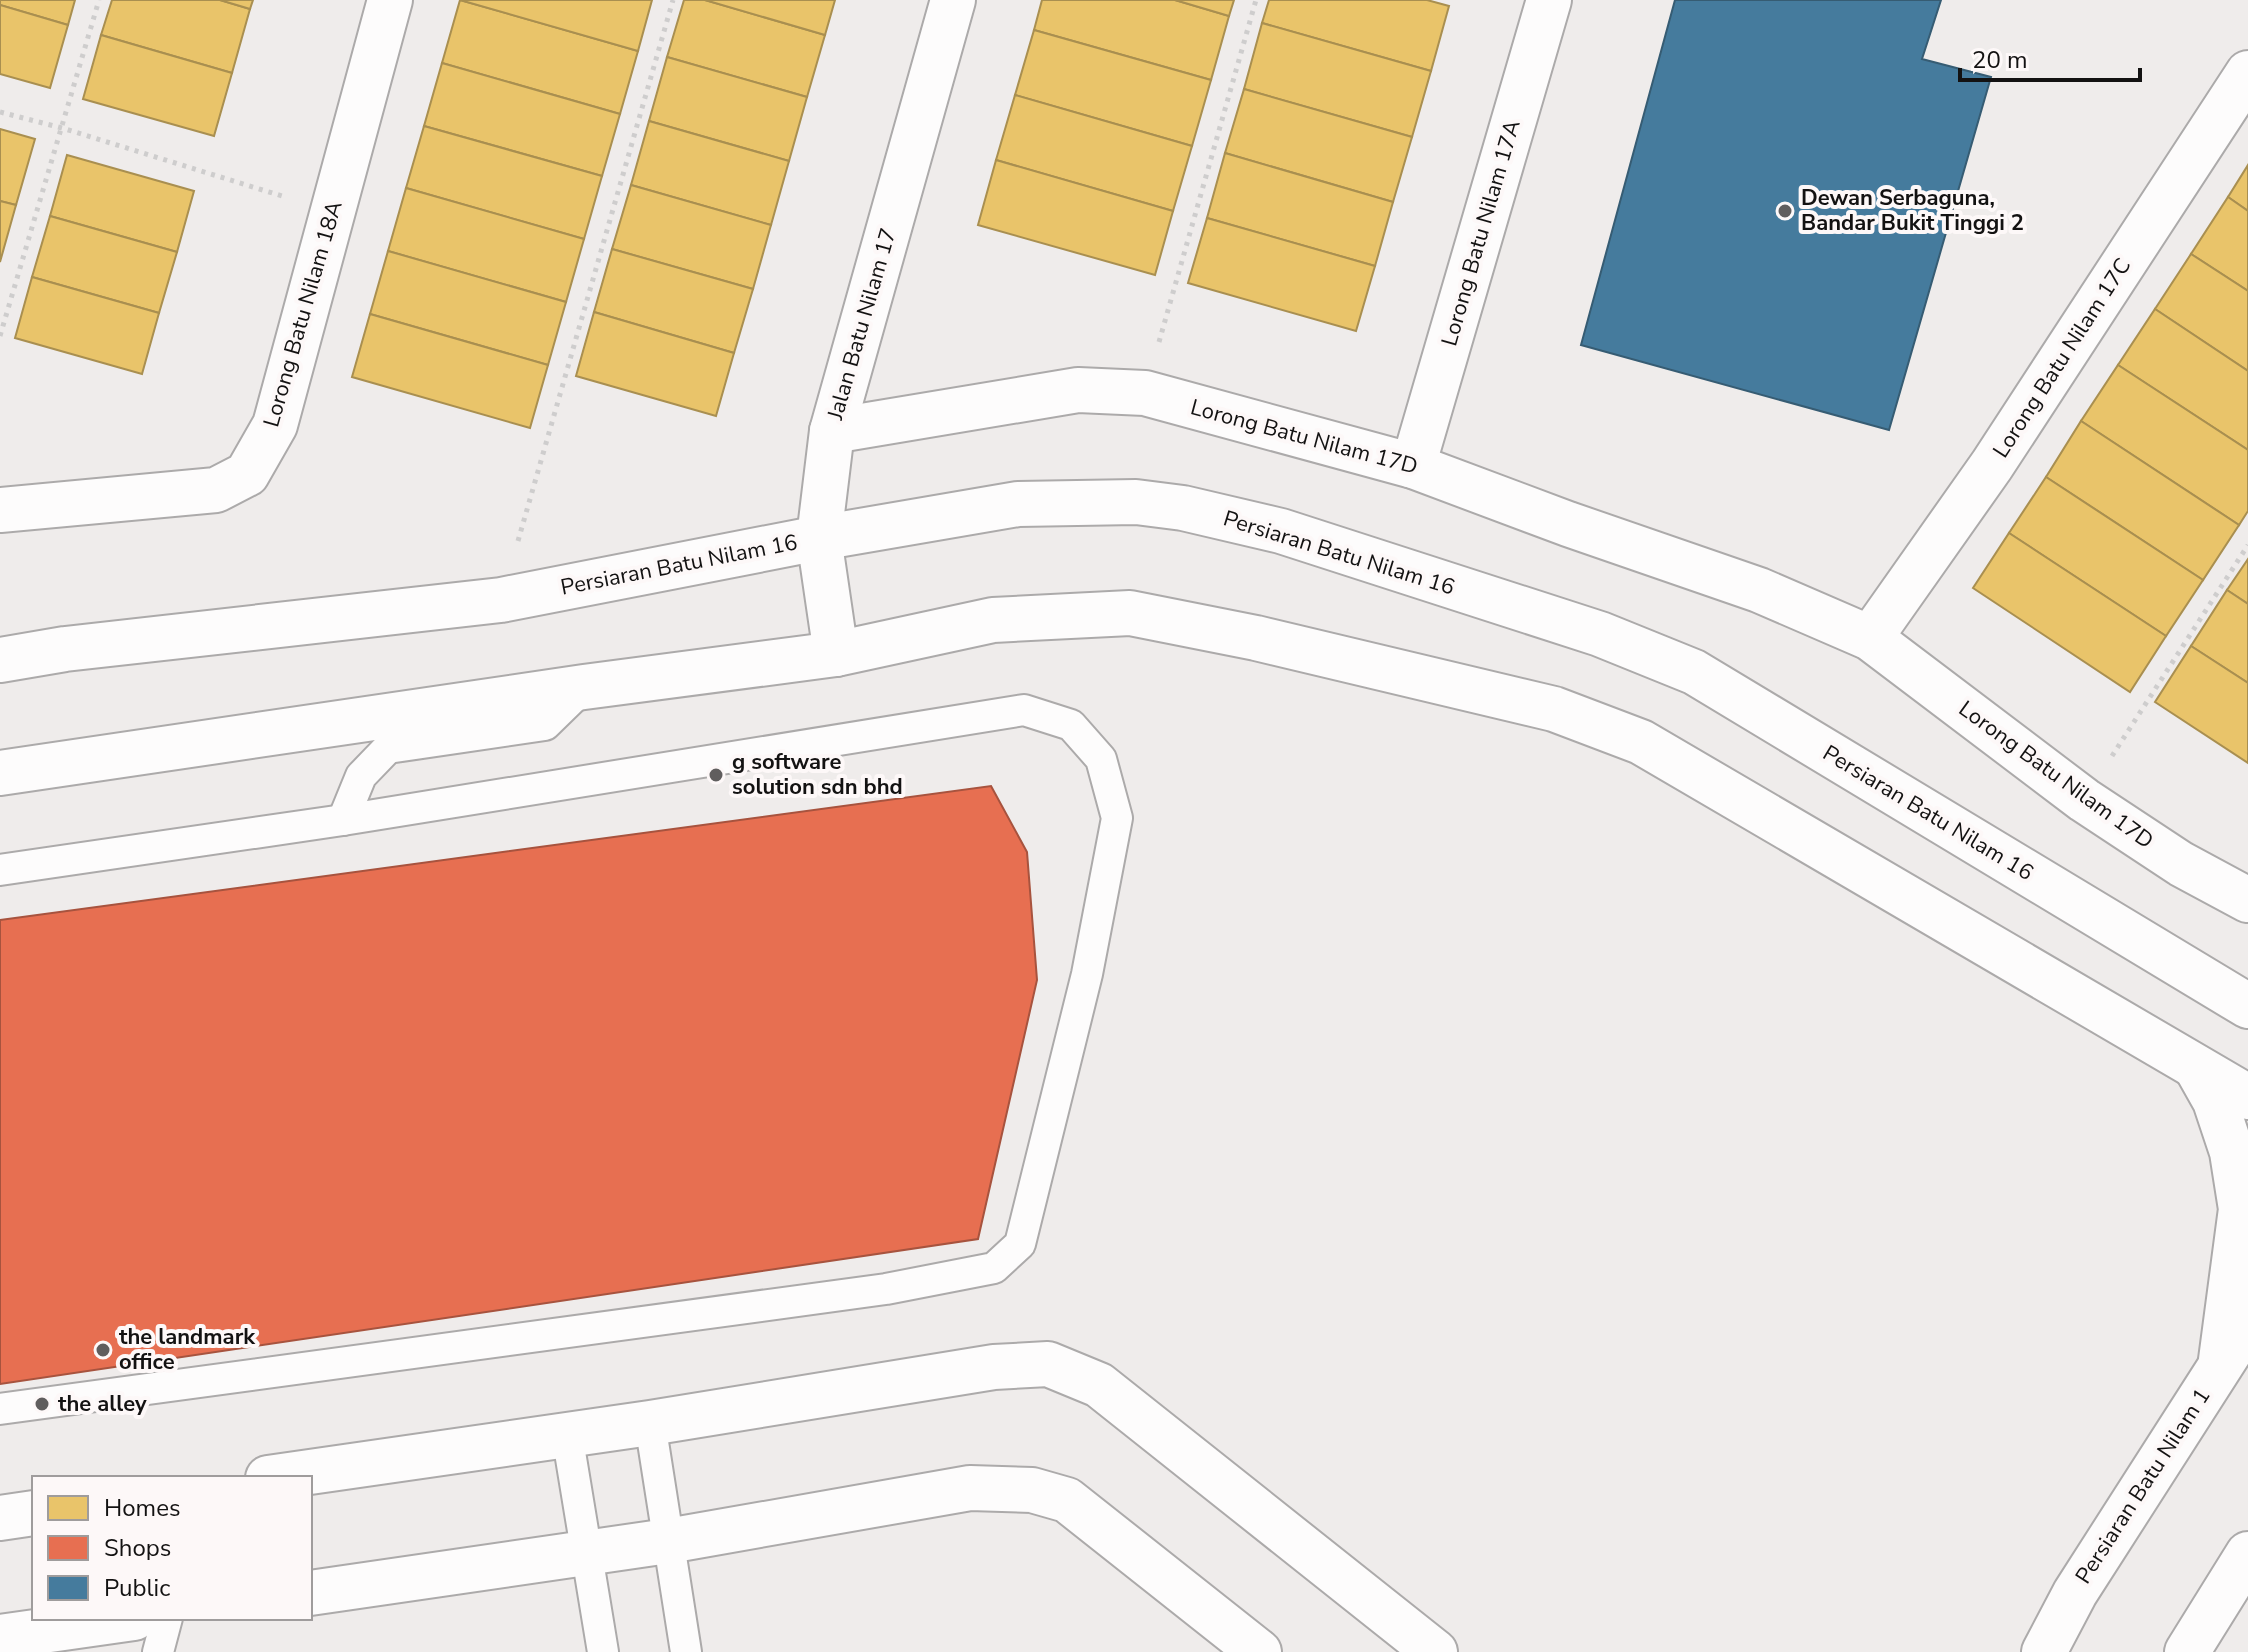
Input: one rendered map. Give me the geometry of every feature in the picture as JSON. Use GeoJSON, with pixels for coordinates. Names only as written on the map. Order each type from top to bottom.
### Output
{"type":"FeatureCollection","features":[{"type":"Feature","properties":{"kind":"street","name":"Lorong Batu Nilam 18A"},"geometry":{"type":"LineString","coordinates":[[0,510],[216,490],[247,474],[275,425],[390,0]]}},
{"type":"Feature","properties":{"kind":"street","name":"Jalan Batu Nilam 17"},"geometry":{"type":"LineString","coordinates":[[836,654],[819,538],[832,431],[953,0]]}},
{"type":"Feature","properties":{"kind":"street","name":"Lorong Batu Nilam 17A"},"geometry":{"type":"LineString","coordinates":[[1413,466],[1549,0]]}},
{"type":"Feature","properties":{"kind":"street","name":"Lorong Batu Nilam 17C"},"geometry":{"type":"LineString","coordinates":[[1870,638],[1992,465],[2248,73]]}},
{"type":"Feature","properties":{"kind":"street","name":"Lorong Batu Nilam 17D"},"geometry":{"type":"LineString","coordinates":[[832,431],[1078,390],[1145,393],[1413,466],[1759,590],[1870,638],[2084,800],[2181,864],[2248,900]]}},
{"type":"Feature","properties":{"kind":"street","name":"Persiaran Batu Nilam 16"},"geometry":{"type":"LineString","coordinates":[[0,660],[65,649],[501,600],[819,538],[1018,504],[1136,502],[1183,508],[1281,531],[1585,629],[1694,672],[2248,1006]]}},
{"type":"Feature","properties":{"kind":"street"},"geometry":{"type":"LineString","coordinates":[[0,773],[584,687],[836,654],[993,620],[1130,613],[1256,638],[1554,709],[1641,742],[2248,1097]]}},
{"type":"Feature","properties":{"kind":"street"},"geometry":{"type":"LineString","coordinates":[[2197,1069],[2215,1101],[2232,1152],[2241,1209],[2220,1366]]}},
{"type":"Feature","properties":{"kind":"street","name":"Persiaran Batu Nilam 1"},"geometry":{"type":"LineString","coordinates":[[2044,1652],[2075,1593],[2248,1323]]}},
{"type":"Feature","properties":{"kind":"street"},"geometry":{"type":"LineString","coordinates":[[282,1476],[650,1423],[994,1367],[1048,1364],[1099,1385],[1435,1652]]}},
{"type":"Feature","properties":{"kind":"street"},"geometry":{"type":"LineString","coordinates":[[312,1593],[668,1541],[970,1488],[1032,1490],[1067,1500],[1259,1652]]}},
{"type":"Feature","properties":{"kind":"street"},"geometry":{"type":"LineString","coordinates":[[0,1518],[32,1513]]}},
{"type":"Feature","properties":{"kind":"street"},"geometry":{"type":"LineString","coordinates":[[2187,1652],[2248,1554]]}},
{"type":"Feature","properties":{"kind":"street"},"geometry":{"type":"LineString","coordinates":[[0,1637],[120,1620]]}},
{"type":"Feature","properties":{"kind":"lane"},"geometry":{"type":"LineString","coordinates":[[343,820],[361,776],[388,748],[545,725],[584,687]]}},
{"type":"Feature","properties":{"kind":"lane"},"geometry":{"type":"LineString","coordinates":[[0,870],[343,820],[1024,710],[1071,725],[1101,759],[1117,818],[1087,974],[1020,1244],[994,1268],[886,1289],[0,1409]]}},
{"type":"Feature","properties":{"kind":"lane"},"geometry":{"type":"LineString","coordinates":[[650,1423],[686,1652]]}},
{"type":"Feature","properties":{"kind":"lane"},"geometry":{"type":"LineString","coordinates":[[567,1434],[603,1652]]}},
{"type":"Feature","properties":{"kind":"lane"},"geometry":{"type":"LineString","coordinates":[[158,1652],[166,1620]]}},
{"type":"Feature","properties":{"kind":"path"},"geometry":{"type":"LineString","coordinates":[[0,336],[99,0]]}},
{"type":"Feature","properties":{"kind":"path"},"geometry":{"type":"LineString","coordinates":[[501,600],[673,0]]}},
{"type":"Feature","properties":{"kind":"path"},"geometry":{"type":"LineString","coordinates":[[1145,393],[1256,0]]}},
{"type":"Feature","properties":{"kind":"path"},"geometry":{"type":"LineString","coordinates":[[0,112],[333,211]]}},
{"type":"Feature","properties":{"kind":"path"},"geometry":{"type":"LineString","coordinates":[[2084,800],[2248,545]]}},
{"type":"Feature","properties":{"kind":"building: Homes"},"geometry":{"type":"Polygon","coordinates":[[[0,0],[75,0],[68,25],[0,5],[0,0]]]}},
{"type":"Feature","properties":{"kind":"building: Homes"},"geometry":{"type":"Polygon","coordinates":[[[112,0],[220,0],[250,9],[232,73],[101,35],[112,0]]]}},
{"type":"Feature","properties":{"kind":"building: Homes"},"geometry":{"type":"Polygon","coordinates":[[[220,0],[253,0],[250,9],[220,0]]]}},
{"type":"Feature","properties":{"kind":"building: Homes"},"geometry":{"type":"Polygon","coordinates":[[[460,0],[638,51],[620,114],[442,63],[460,0]]]}},
{"type":"Feature","properties":{"kind":"building: Homes"},"geometry":{"type":"Polygon","coordinates":[[[460,0],[652,0],[638,51],[460,0]]]}},
{"type":"Feature","properties":{"kind":"building: Homes"},"geometry":{"type":"Polygon","coordinates":[[[684,0],[705,0],[825,35],[807,97],[667,57],[684,0]]]}},
{"type":"Feature","properties":{"kind":"building: Homes"},"geometry":{"type":"Polygon","coordinates":[[[705,0],[835,0],[825,35],[705,0]]]}},
{"type":"Feature","properties":{"kind":"building: Homes"},"geometry":{"type":"Polygon","coordinates":[[[1042,0],[1175,0],[1229,16],[1211,80],[1034,30],[1042,0]]]}},
{"type":"Feature","properties":{"kind":"building: Homes"},"geometry":{"type":"Polygon","coordinates":[[[1175,0],[1234,0],[1229,16],[1175,0]]]}},
{"type":"Feature","properties":{"kind":"building: Homes"},"geometry":{"type":"Polygon","coordinates":[[[1269,0],[1427,0],[1449,6],[1431,71],[1262,23],[1269,0]]]}},
{"type":"Feature","properties":{"kind":"building: Homes"},"geometry":{"type":"Polygon","coordinates":[[[0,5],[68,25],[50,88],[0,74],[0,5]]]}},
{"type":"Feature","properties":{"kind":"building: Homes"},"geometry":{"type":"Polygon","coordinates":[[[1262,23],[1431,71],[1412,137],[1244,89],[1262,23]]]}},
{"type":"Feature","properties":{"kind":"building: Homes"},"geometry":{"type":"Polygon","coordinates":[[[1034,30],[1211,80],[1192,146],[1015,95],[1034,30]]]}},
{"type":"Feature","properties":{"kind":"building: Homes"},"geometry":{"type":"Polygon","coordinates":[[[101,35],[232,73],[214,136],[83,99],[101,35]]]}},
{"type":"Feature","properties":{"kind":"building: Homes"},"geometry":{"type":"Polygon","coordinates":[[[667,57],[807,97],[789,161],[649,121],[667,57]]]}},
{"type":"Feature","properties":{"kind":"building: Homes"},"geometry":{"type":"Polygon","coordinates":[[[442,63],[620,114],[602,176],[424,126],[442,63]]]}},
{"type":"Feature","properties":{"kind":"building: Homes"},"geometry":{"type":"Polygon","coordinates":[[[1244,89],[1412,137],[1393,202],[1225,153],[1244,89]]]}},
{"type":"Feature","properties":{"kind":"building: Homes"},"geometry":{"type":"Polygon","coordinates":[[[1015,95],[1192,146],[1173,211],[996,160],[1015,95]]]}},
{"type":"Feature","properties":{"kind":"building: Homes"},"geometry":{"type":"Polygon","coordinates":[[[649,121],[789,161],[771,225],[631,185],[649,121]]]}},
{"type":"Feature","properties":{"kind":"building: Homes"},"geometry":{"type":"Polygon","coordinates":[[[424,126],[602,176],[584,239],[406,188],[424,126]]]}},
{"type":"Feature","properties":{"kind":"building: Homes"},"geometry":{"type":"Polygon","coordinates":[[[0,129],[35,139],[16,205],[0,201],[0,129]]]}},
{"type":"Feature","properties":{"kind":"building: Homes"},"geometry":{"type":"Polygon","coordinates":[[[1225,153],[1393,202],[1375,266],[1207,218],[1225,153]]]}},
{"type":"Feature","properties":{"kind":"building: Homes"},"geometry":{"type":"Polygon","coordinates":[[[67,155],[194,191],[177,252],[50,216],[67,155]]]}},
{"type":"Feature","properties":{"kind":"building: Homes"},"geometry":{"type":"Polygon","coordinates":[[[996,160],[1173,211],[1155,275],[978,225],[996,160]]]}},
{"type":"Feature","properties":{"kind":"building: Homes"},"geometry":{"type":"Polygon","coordinates":[[[2248,165],[2248,211],[2228,197],[2248,165]]]}},
{"type":"Feature","properties":{"kind":"building: Homes"},"geometry":{"type":"Polygon","coordinates":[[[631,185],[771,225],[753,289],[612,249],[631,185]]]}},
{"type":"Feature","properties":{"kind":"building: Homes"},"geometry":{"type":"Polygon","coordinates":[[[406,188],[584,239],[566,302],[388,251],[406,188]]]}},
{"type":"Feature","properties":{"kind":"building: Homes"},"geometry":{"type":"Polygon","coordinates":[[[2228,197],[2248,211],[2248,291],[2191,254],[2228,197]]]}},
{"type":"Feature","properties":{"kind":"building: Homes"},"geometry":{"type":"Polygon","coordinates":[[[0,201],[16,205],[0,262],[0,201]]]}},
{"type":"Feature","properties":{"kind":"building: Homes"},"geometry":{"type":"Polygon","coordinates":[[[50,216],[177,252],[159,313],[32,277],[50,216]]]}},
{"type":"Feature","properties":{"kind":"building: Homes"},"geometry":{"type":"Polygon","coordinates":[[[1207,218],[1375,266],[1356,331],[1188,283],[1207,218]]]}},
{"type":"Feature","properties":{"kind":"building: Homes"},"geometry":{"type":"Polygon","coordinates":[[[612,249],[753,289],[734,353],[594,312],[612,249]]]}},
{"type":"Feature","properties":{"kind":"building: Homes"},"geometry":{"type":"Polygon","coordinates":[[[388,251],[566,302],[548,365],[370,314],[388,251]]]}},
{"type":"Feature","properties":{"kind":"building: Homes"},"geometry":{"type":"Polygon","coordinates":[[[2191,254],[2248,291],[2248,371],[2155,309],[2191,254]]]}},
{"type":"Feature","properties":{"kind":"building: Homes"},"geometry":{"type":"Polygon","coordinates":[[[32,277],[159,313],[142,374],[15,338],[32,277]]]}},
{"type":"Feature","properties":{"kind":"building: Homes"},"geometry":{"type":"Polygon","coordinates":[[[2155,309],[2248,371],[2248,450],[2118,365],[2155,309]]]}},
{"type":"Feature","properties":{"kind":"building: Homes"},"geometry":{"type":"Polygon","coordinates":[[[594,312],[734,353],[716,416],[576,376],[594,312]]]}},
{"type":"Feature","properties":{"kind":"building: Homes"},"geometry":{"type":"Polygon","coordinates":[[[370,314],[548,365],[530,428],[352,377],[370,314]]]}},
{"type":"Feature","properties":{"kind":"building: Homes"},"geometry":{"type":"Polygon","coordinates":[[[2118,365],[2248,450],[2248,511],[2239,525],[2081,421],[2118,365]]]}},
{"type":"Feature","properties":{"kind":"building: Homes"},"geometry":{"type":"Polygon","coordinates":[[[2081,421],[2239,525],[2203,580],[2046,477],[2081,421]]]}},
{"type":"Feature","properties":{"kind":"building: Homes"},"geometry":{"type":"Polygon","coordinates":[[[2046,477],[2203,580],[2166,636],[2009,533],[2046,477]]]}},
{"type":"Feature","properties":{"kind":"building: Homes"},"geometry":{"type":"Polygon","coordinates":[[[2009,533],[2166,636],[2130,692],[1973,588],[2009,533]]]}},
{"type":"Feature","properties":{"kind":"building: Homes"},"geometry":{"type":"Polygon","coordinates":[[[2248,559],[2248,604],[2227,590],[2248,559]]]}},
{"type":"Feature","properties":{"kind":"building: Homes"},"geometry":{"type":"Polygon","coordinates":[[[2227,590],[2248,604],[2248,683],[2191,646],[2227,590]]]}},
{"type":"Feature","properties":{"kind":"building: Homes"},"geometry":{"type":"Polygon","coordinates":[[[2191,646],[2248,683],[2248,763],[2155,702],[2191,646]]]}},
{"type":"Feature","properties":{"kind":"building: Shops"},"geometry":{"type":"Polygon","coordinates":[[[991,786],[1027,852],[1037,980],[978,1239],[0,1384],[0,920],[991,786]]]}},
{"type":"Feature","properties":{"kind":"building: Public","name":"Dewan Serbaguna, Bandar Bukit Tinggi 2"},"geometry":{"type":"Polygon","coordinates":[[[1675,0],[1941,0],[1922,59],[1991,77],[1889,430],[1581,345],[1675,0]]]}},
{"type":"Feature","properties":{"kind":"place","name":"Dewan Serbaguna, Bandar Bukit Tinggi 2"},"geometry":{"type":"Point","coordinates":[1785,211]}},
{"type":"Feature","properties":{"kind":"place","name":"g software solution sdn bhd"},"geometry":{"type":"Point","coordinates":[716,775]}},
{"type":"Feature","properties":{"kind":"place","name":"the landmark office"},"geometry":{"type":"Point","coordinates":[103,1350]}},
{"type":"Feature","properties":{"kind":"place","name":"the alley"},"geometry":{"type":"Point","coordinates":[42,1404]}}]}
